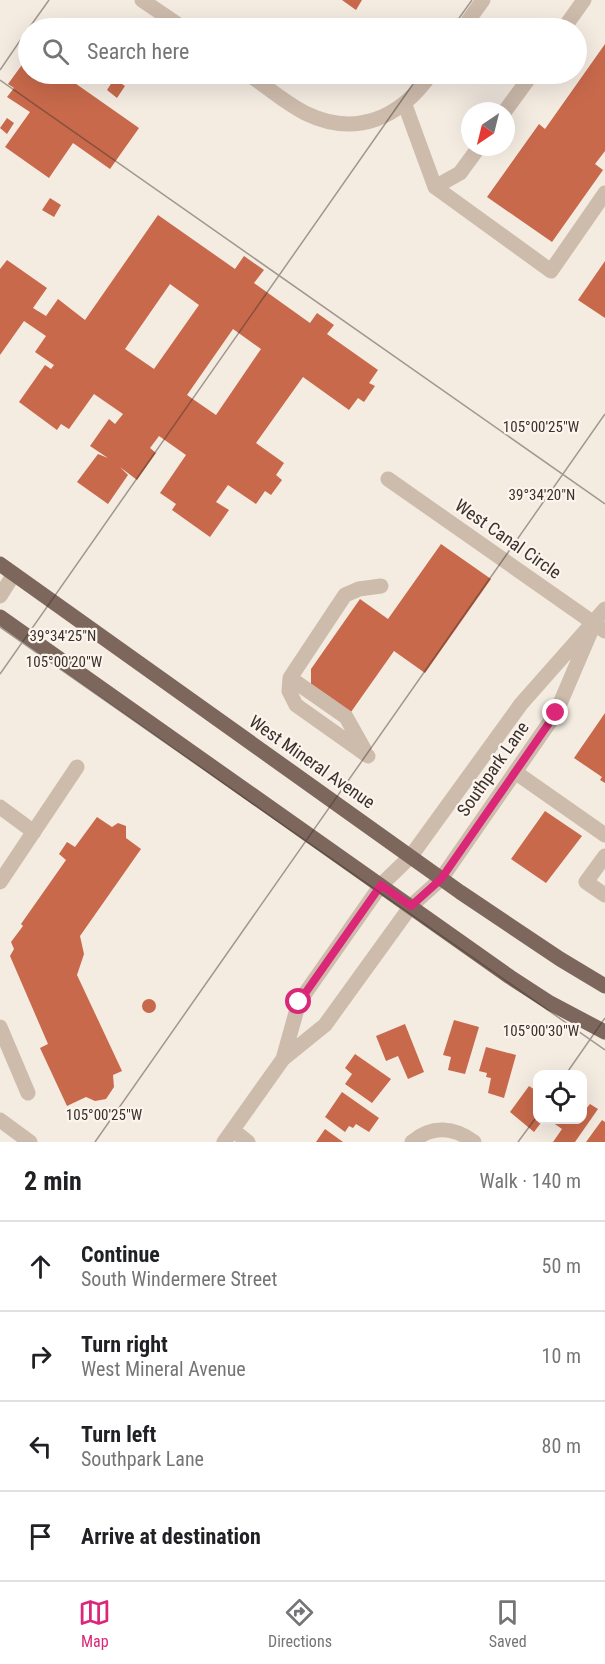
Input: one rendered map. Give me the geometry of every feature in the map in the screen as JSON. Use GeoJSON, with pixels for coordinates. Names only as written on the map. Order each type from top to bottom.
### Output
{"type":"FeatureCollection","features":[{"type":"Feature","properties":{"kind":"main road","name":"West Mineral Avenue"},"geometry":{"type":"LineString","coordinates":[[0,564],[441,879],[560,960],[605,986]]}},
{"type":"Feature","properties":{"kind":"main road"},"geometry":{"type":"LineString","coordinates":[[0,617],[534,992],[605,1032]]}},
{"type":"Feature","properties":{"kind":"street"},"geometry":{"type":"LineString","coordinates":[[142,0],[168,18]]}},
{"type":"Feature","properties":{"kind":"street"},"geometry":{"type":"LineString","coordinates":[[470,18],[483,0]]}},
{"type":"Feature","properties":{"kind":"street"},"geometry":{"type":"LineString","coordinates":[[571,18],[584,0]]}},
{"type":"Feature","properties":{"kind":"street"},"geometry":{"type":"LineString","coordinates":[[262,84],[303,112],[323,121],[349,124],[386,116],[405,105],[423,84]]}},
{"type":"Feature","properties":{"kind":"street"},"geometry":{"type":"LineString","coordinates":[[512,102],[525,84]]}},
{"type":"Feature","properties":{"kind":"street"},"geometry":{"type":"LineString","coordinates":[[405,105],[435,188],[551,271],[605,193]]}},
{"type":"Feature","properties":{"kind":"street"},"geometry":{"type":"LineString","coordinates":[[435,188],[460,173],[472,156]]}},
{"type":"Feature","properties":{"kind":"street","name":"West Canal Circle"},"geometry":{"type":"LineString","coordinates":[[388,478],[600,628]]}},
{"type":"Feature","properties":{"kind":"street"},"geometry":{"type":"LineString","coordinates":[[0,596],[15,574]]}},
{"type":"Feature","properties":{"kind":"street"},"geometry":{"type":"LineString","coordinates":[[368,756],[296,705],[289,691],[290,678],[345,595],[359,589],[381,586]]}},
{"type":"Feature","properties":{"kind":"street","name":"Southpark Lane"},"geometry":{"type":"LineString","coordinates":[[283,1059],[325,1025],[411,906],[441,879],[556,713],[600,628],[605,609]]}},
{"type":"Feature","properties":{"kind":"street","name":"Southpark Lane"},"geometry":{"type":"LineString","coordinates":[[283,1059],[299,1002],[381,885],[411,856],[521,704],[600,628]]}},
{"type":"Feature","properties":{"kind":"street"},"geometry":{"type":"LineString","coordinates":[[0,882],[77,767]]}},
{"type":"Feature","properties":{"kind":"street"},"geometry":{"type":"LineString","coordinates":[[515,772],[605,835]]}},
{"type":"Feature","properties":{"kind":"street"},"geometry":{"type":"LineString","coordinates":[[0,807],[34,832]]}},
{"type":"Feature","properties":{"kind":"street"},"geometry":{"type":"LineString","coordinates":[[605,856],[586,882],[605,895]]}},
{"type":"Feature","properties":{"kind":"street"},"geometry":{"type":"LineString","coordinates":[[0,1027],[28,1093]]}},
{"type":"Feature","properties":{"kind":"street"},"geometry":{"type":"LineString","coordinates":[[248,1142],[229,1136],[283,1059]]}},
{"type":"Feature","properties":{"kind":"street"},"geometry":{"type":"LineString","coordinates":[[0,1120],[30,1142]]}},
{"type":"Feature","properties":{"kind":"street"},"geometry":{"type":"LineString","coordinates":[[412,1142],[435,1129],[454,1131],[474,1142]]}},
{"type":"Feature","properties":{"kind":"building"},"geometry":{"type":"Polygon","coordinates":[[[342,0],[362,0],[356,10],[342,0]]]}},
{"type":"Feature","properties":{"kind":"building"},"geometry":{"type":"Polygon","coordinates":[[[605,44],[605,151],[595,164],[603,170],[552,242],[487,197],[539,124],[545,129],[577,84],[587,84],[587,70],[605,44]]]}},
{"type":"Feature","properties":{"kind":"building"},"geometry":{"type":"Polygon","coordinates":[[[18,70],[18,84],[76,84],[139,128],[110,169],[73,143],[49,178],[5,147],[30,112],[7,97],[14,88],[8,84],[18,70]]]}},
{"type":"Feature","properties":{"kind":"building"},"geometry":{"type":"Polygon","coordinates":[[[111,84],[125,86],[117,98],[107,90],[111,84]]]}},
{"type":"Feature","properties":{"kind":"building"},"geometry":{"type":"Polygon","coordinates":[[[7,118],[14,123],[7,134],[0,128],[7,118]]]}},
{"type":"Feature","properties":{"kind":"building"},"geometry":{"type":"Polygon","coordinates":[[[50,198],[61,205],[54,217],[42,210],[50,198]]]}},
{"type":"Feature","properties":{"kind":"building"},"geometry":{"type":"Polygon","coordinates":[[[158,215],[235,269],[244,256],[264,270],[254,283],[310,323],[317,313],[334,325],[327,334],[378,370],[369,383],[375,386],[364,402],[358,398],[349,410],[303,377],[256,443],[284,463],[276,475],[282,480],[271,495],[265,491],[256,504],[228,485],[216,502],[229,510],[210,537],[172,510],[176,504],[160,493],[186,455],[159,436],[150,448],[156,453],[137,480],[120,467],[128,475],[108,504],[77,482],[98,454],[108,458],[90,446],[109,419],[115,424],[123,414],[94,394],[69,429],[61,424],[57,430],[19,402],[45,365],[51,369],[54,365],[35,352],[46,336],[24,321],[0,355],[0,269],[7,260],[47,288],[33,308],[46,316],[58,299],[85,320],[158,215]],[[170,284],[125,349],[154,369],[199,305],[170,284]],[[233,329],[187,395],[216,415],[261,349],[233,329]]]}},
{"type":"Feature","properties":{"kind":"building"},"geometry":{"type":"Polygon","coordinates":[[[605,261],[605,318],[578,300],[605,261]]]}},
{"type":"Feature","properties":{"kind":"building"},"geometry":{"type":"Polygon","coordinates":[[[441,544],[491,579],[425,673],[394,651],[351,712],[311,684],[311,669],[360,599],[388,619],[441,544]]]}},
{"type":"Feature","properties":{"kind":"building"},"geometry":{"type":"Polygon","coordinates":[[[605,713],[605,783],[600,780],[602,777],[574,758],[605,713]]]}},
{"type":"Feature","properties":{"kind":"building"},"geometry":{"type":"Polygon","coordinates":[[[545,811],[582,836],[546,883],[511,859],[545,811]]]}},
{"type":"Feature","properties":{"kind":"building"},"geometry":{"type":"Polygon","coordinates":[[[97,817],[112,827],[118,823],[126,826],[126,838],[141,849],[80,936],[84,954],[77,975],[122,1071],[113,1075],[114,1087],[106,1099],[95,1101],[86,1097],[67,1106],[40,1048],[48,1044],[10,956],[14,949],[11,942],[66,860],[59,854],[67,842],[75,847],[97,817]]]}},
{"type":"Feature","properties":{"kind":"building"},"geometry":{"type":"Polygon","coordinates":[[[149,999],[154,1001],[156,1006],[154,1011],[149,1013],[144,1011],[142,1006],[144,1001],[149,999]]]}},
{"type":"Feature","properties":{"kind":"building"},"geometry":{"type":"Polygon","coordinates":[[[454,1020],[479,1027],[465,1074],[448,1070],[451,1057],[443,1055],[454,1020]]]}},
{"type":"Feature","properties":{"kind":"building"},"geometry":{"type":"Polygon","coordinates":[[[405,1024],[424,1072],[408,1079],[398,1056],[386,1061],[376,1036],[405,1024]]]}},
{"type":"Feature","properties":{"kind":"building"},"geometry":{"type":"Polygon","coordinates":[[[486,1047],[516,1055],[504,1098],[488,1093],[491,1078],[486,1077],[487,1073],[479,1071],[486,1047]]]}},
{"type":"Feature","properties":{"kind":"building"},"geometry":{"type":"Polygon","coordinates":[[[355,1054],[391,1079],[372,1103],[345,1084],[352,1074],[345,1068],[355,1054]]]}},
{"type":"Feature","properties":{"kind":"building"},"geometry":{"type":"Polygon","coordinates":[[[529,1086],[533,1089],[533,1124],[540,1124],[534,1132],[510,1112],[529,1086]]]}},
{"type":"Feature","properties":{"kind":"building"},"geometry":{"type":"Polygon","coordinates":[[[342,1092],[379,1118],[369,1132],[356,1124],[353,1128],[349,1126],[345,1132],[325,1117],[342,1092]]]}},
{"type":"Feature","properties":{"kind":"building"},"geometry":{"type":"Polygon","coordinates":[[[590,1104],[598,1109],[575,1142],[553,1142],[562,1129],[555,1124],[587,1124],[587,1108],[590,1104]]]}},
{"type":"Feature","properties":{"kind":"building"},"geometry":{"type":"Polygon","coordinates":[[[602,1120],[605,1122],[605,1142],[586,1142],[602,1120]]]}},
{"type":"Feature","properties":{"kind":"building"},"geometry":{"type":"Polygon","coordinates":[[[325,1129],[343,1142],[316,1142],[325,1129]]]}},
{"type":"Feature","properties":{"kind":"route"},"geometry":{"type":"LineString","coordinates":[[299,1002],[381,885],[411,906],[441,879],[556,713]]}}]}
